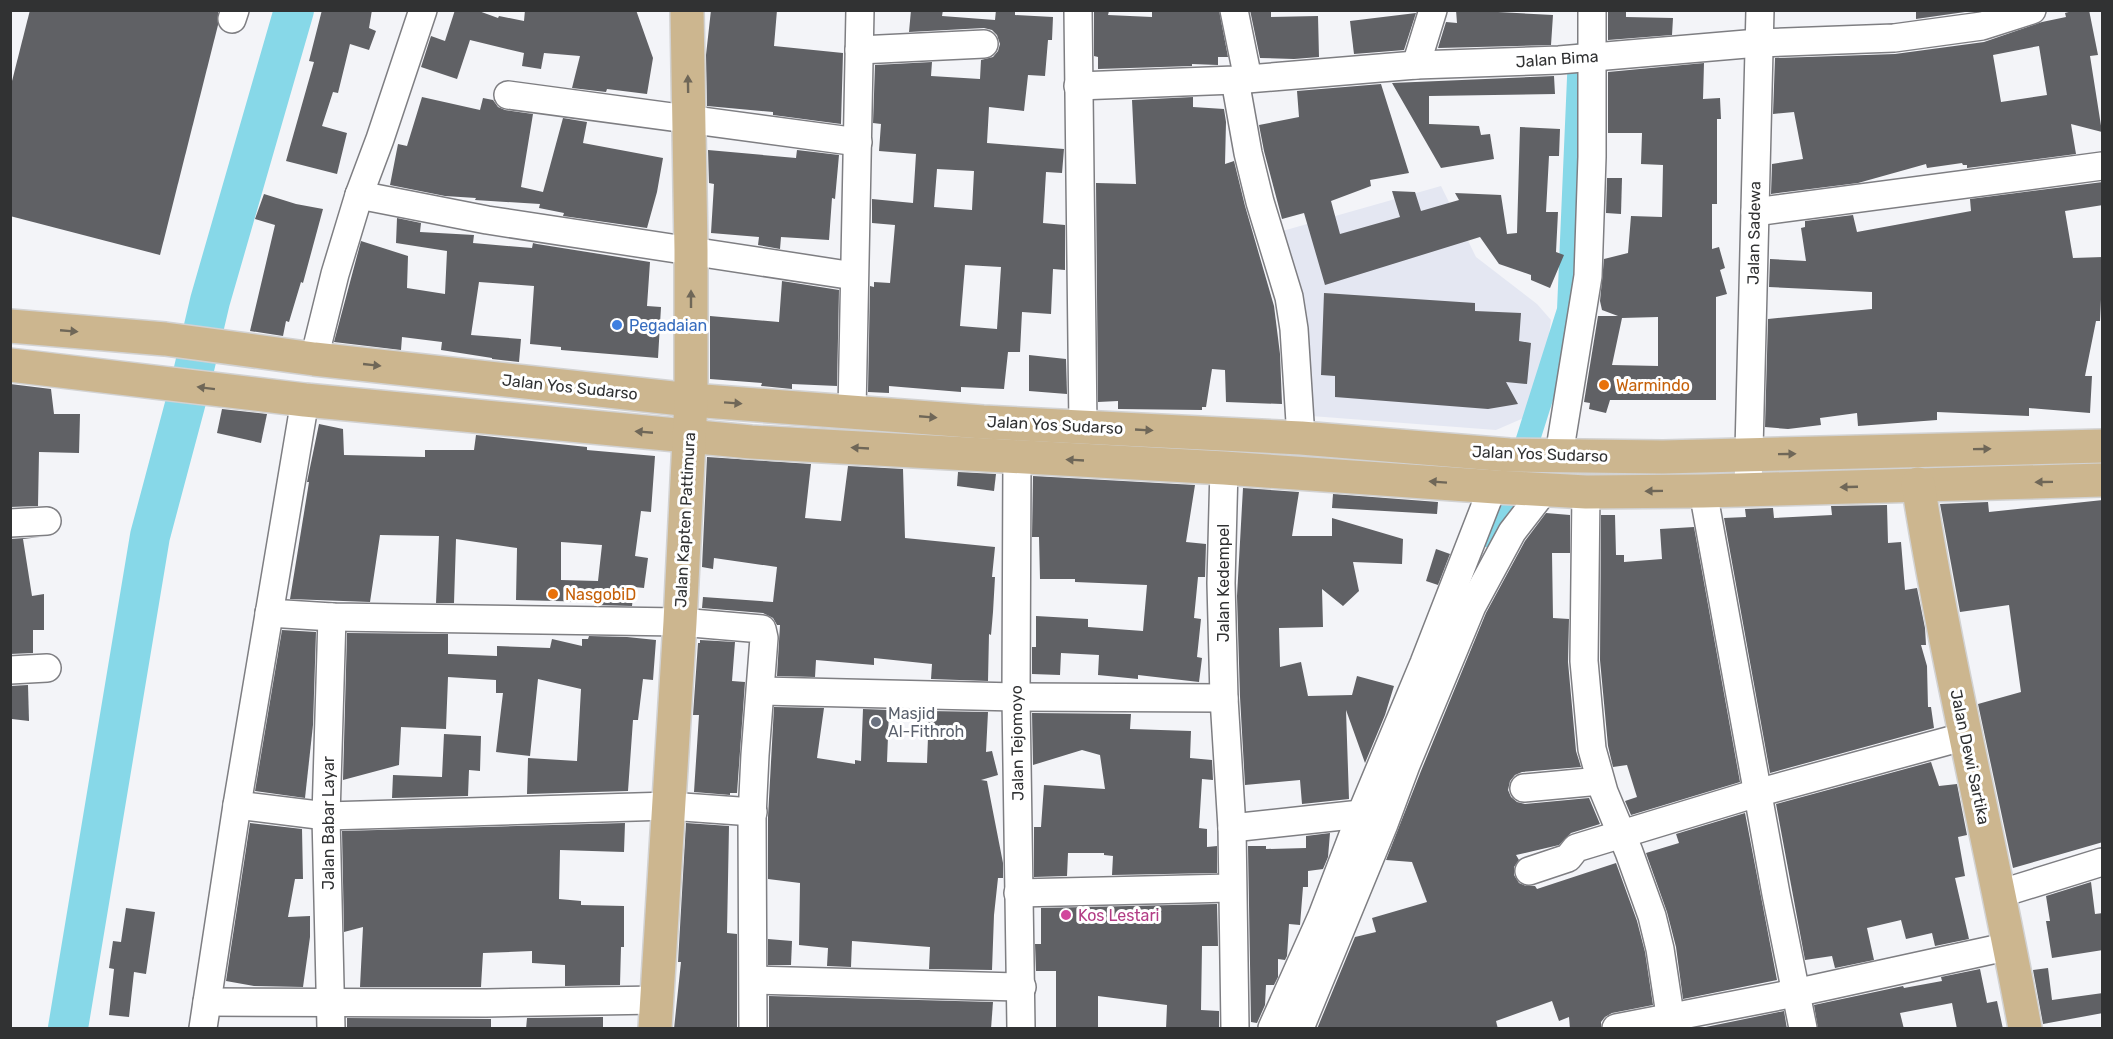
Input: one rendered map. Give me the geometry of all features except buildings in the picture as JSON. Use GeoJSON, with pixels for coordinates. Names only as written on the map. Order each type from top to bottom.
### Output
{"type":"FeatureCollection","features":[{"type":"Feature","properties":{"kind":"main road","name":"Jalan Kapten Pattimura"},"geometry":{"type":"LineString","coordinates":[[656,1014],[691,400],[687,10]]}},
{"type":"Feature","properties":{"kind":"main road","name":"Jalan Yos Sudarso"},"geometry":{"type":"LineString","coordinates":[[10,326],[165,339],[314,359],[691,400],[983,422],[1301,438],[1536,455],[1663,457],[2103,446]]}},
{"type":"Feature","properties":{"kind":"main road","name":"Jalan Yos Sudarso"},"geometry":{"type":"LineString","coordinates":[[10,365],[305,400],[750,442],[1224,468],[1495,487],[1586,492],[2103,480]]}},
{"type":"Feature","properties":{"kind":"main road","name":"Jalan Dewi Sartika"},"geometry":{"type":"LineString","coordinates":[[1918,484],[1931,567],[2010,946],[2025,1029]]}},
{"type":"Feature","properties":{"kind":"street"},"geometry":{"type":"LineString","coordinates":[[314,359],[334,274],[423,10]]}},
{"type":"Feature","properties":{"kind":"street"},"geometry":{"type":"LineString","coordinates":[[852,411],[860,10]]}},
{"type":"Feature","properties":{"kind":"street"},"geometry":{"type":"LineString","coordinates":[[1078,10],[1083,427]]}},
{"type":"Feature","properties":{"kind":"street"},"geometry":{"type":"LineString","coordinates":[[1234,10],[1253,173],[1289,297],[1294,329],[1301,438]]}},
{"type":"Feature","properties":{"kind":"street"},"geometry":{"type":"LineString","coordinates":[[1416,66],[1433,10]]}},
{"type":"Feature","properties":{"kind":"street"},"geometry":{"type":"LineString","coordinates":[[1536,455],[1588,276],[1593,157],[1581,58],[1592,10]]}},
{"type":"Feature","properties":{"kind":"street","name":"Jalan Sadewa"},"geometry":{"type":"LineString","coordinates":[[1748,489],[1760,10]]}},
{"type":"Feature","properties":{"kind":"street","name":"Jalan Bima"},"geometry":{"type":"LineString","coordinates":[[1078,86],[1241,80],[1416,66],[1581,58],[1758,43],[1894,38],[1981,18],[2032,10]]}},
{"type":"Feature","properties":{"kind":"street"},"geometry":{"type":"LineString","coordinates":[[859,50],[984,44]]}},
{"type":"Feature","properties":{"kind":"street"},"geometry":{"type":"LineString","coordinates":[[508,95],[858,142]]}},
{"type":"Feature","properties":{"kind":"street"},"geometry":{"type":"LineString","coordinates":[[1755,212],[2103,166]]}},
{"type":"Feature","properties":{"kind":"street"},"geometry":{"type":"LineString","coordinates":[[359,195],[487,220],[855,276]]}},
{"type":"Feature","properties":{"kind":"street"},"geometry":{"type":"LineString","coordinates":[[203,1029],[237,805],[305,400]]}},
{"type":"Feature","properties":{"kind":"street","name":"Jalan Tejomoyo"},"geometry":{"type":"LineString","coordinates":[[1017,457],[1016,696],[1021,1029]]}},
{"type":"Feature","properties":{"kind":"street","name":"Jalan Kedempel"},"geometry":{"type":"LineString","coordinates":[[1224,468],[1221,583],[1224,698],[1232,828],[1235,1029]]}},
{"type":"Feature","properties":{"kind":"street"},"geometry":{"type":"LineString","coordinates":[[1272,1029],[1322,916],[1361,814],[1495,487]]}},
{"type":"Feature","properties":{"kind":"street"},"geometry":{"type":"LineString","coordinates":[[1300,1029],[1472,606],[1512,532],[1542,488]]}},
{"type":"Feature","properties":{"kind":"street"},"geometry":{"type":"LineString","coordinates":[[1703,490],[1757,793],[1803,1029]]}},
{"type":"Feature","properties":{"kind":"street"},"geometry":{"type":"LineString","coordinates":[[1586,492],[1584,661],[1592,750],[1600,780],[1652,916],[1660,949],[1671,1023]]}},
{"type":"Feature","properties":{"kind":"street"},"geometry":{"type":"LineString","coordinates":[[10,523],[47,521]]}},
{"type":"Feature","properties":{"kind":"street"},"geometry":{"type":"LineString","coordinates":[[269,613],[332,617],[680,622],[762,630],[764,638],[753,812],[753,1029]]}},
{"type":"Feature","properties":{"kind":"street","name":"Jalan Babar Layar"},"geometry":{"type":"LineString","coordinates":[[331,1016],[326,816],[332,617]]}},
{"type":"Feature","properties":{"kind":"street"},"geometry":{"type":"LineString","coordinates":[[10,670],[47,669]]}},
{"type":"Feature","properties":{"kind":"street"},"geometry":{"type":"LineString","coordinates":[[761,691],[1224,698]]}},
{"type":"Feature","properties":{"kind":"street"},"geometry":{"type":"LineString","coordinates":[[1529,871],[1568,858],[1576,848],[1757,793],[1966,736]]}},
{"type":"Feature","properties":{"kind":"street"},"geometry":{"type":"LineString","coordinates":[[1524,788],[1600,780]]}},
{"type":"Feature","properties":{"kind":"street"},"geometry":{"type":"LineString","coordinates":[[237,805],[326,816],[669,806],[753,812]]}},
{"type":"Feature","properties":{"kind":"street"},"geometry":{"type":"LineString","coordinates":[[1232,828],[1361,814]]}},
{"type":"Feature","properties":{"kind":"street"},"geometry":{"type":"LineString","coordinates":[[1999,894],[2103,862]]}},
{"type":"Feature","properties":{"kind":"street"},"geometry":{"type":"LineString","coordinates":[[1018,893],[1232,888]]}},
{"type":"Feature","properties":{"kind":"street"},"geometry":{"type":"LineString","coordinates":[[1616,1029],[1671,1023],[2010,946]]}},
{"type":"Feature","properties":{"kind":"street"},"geometry":{"type":"LineString","coordinates":[[754,980],[1022,987]]}},
{"type":"Feature","properties":{"kind":"street"},"geometry":{"type":"LineString","coordinates":[[207,1002],[262,1001],[331,1016],[656,1014]]}},
{"type":"Feature","properties":{"kind":"shaded area"},"geometry":{"type":"Polygon","coordinates":[[[1441,186],[1476,257],[1537,304],[1551,320],[1541,376],[1526,417],[1496,430],[1311,416],[1279,232],[1441,186]]]}},
{"type":"Feature","properties":{"kind":"waterway"},"geometry":{"type":"LineString","coordinates":[[68,1028],[150,536],[210,301],[294,10]]}},
{"type":"Feature","properties":{"kind":"waterway"},"geometry":{"type":"LineString","coordinates":[[1485,535],[1518,471],[1569,310],[1580,55]]}},
{"type":"Feature","properties":{"kind":"place","name":"Pegadaian"},"geometry":{"type":"Point","coordinates":[617,325]}},
{"type":"Feature","properties":{"kind":"place","name":"Warmindo"},"geometry":{"type":"Point","coordinates":[1604,385]}},
{"type":"Feature","properties":{"kind":"place","name":"NasgobiD"},"geometry":{"type":"Point","coordinates":[553,594]}},
{"type":"Feature","properties":{"kind":"place","name":"Masjid Al-Fithroh"},"geometry":{"type":"Point","coordinates":[876,722]}},
{"type":"Feature","properties":{"kind":"place","name":"Kos Lestari"},"geometry":{"type":"Point","coordinates":[1066,915]}}]}
